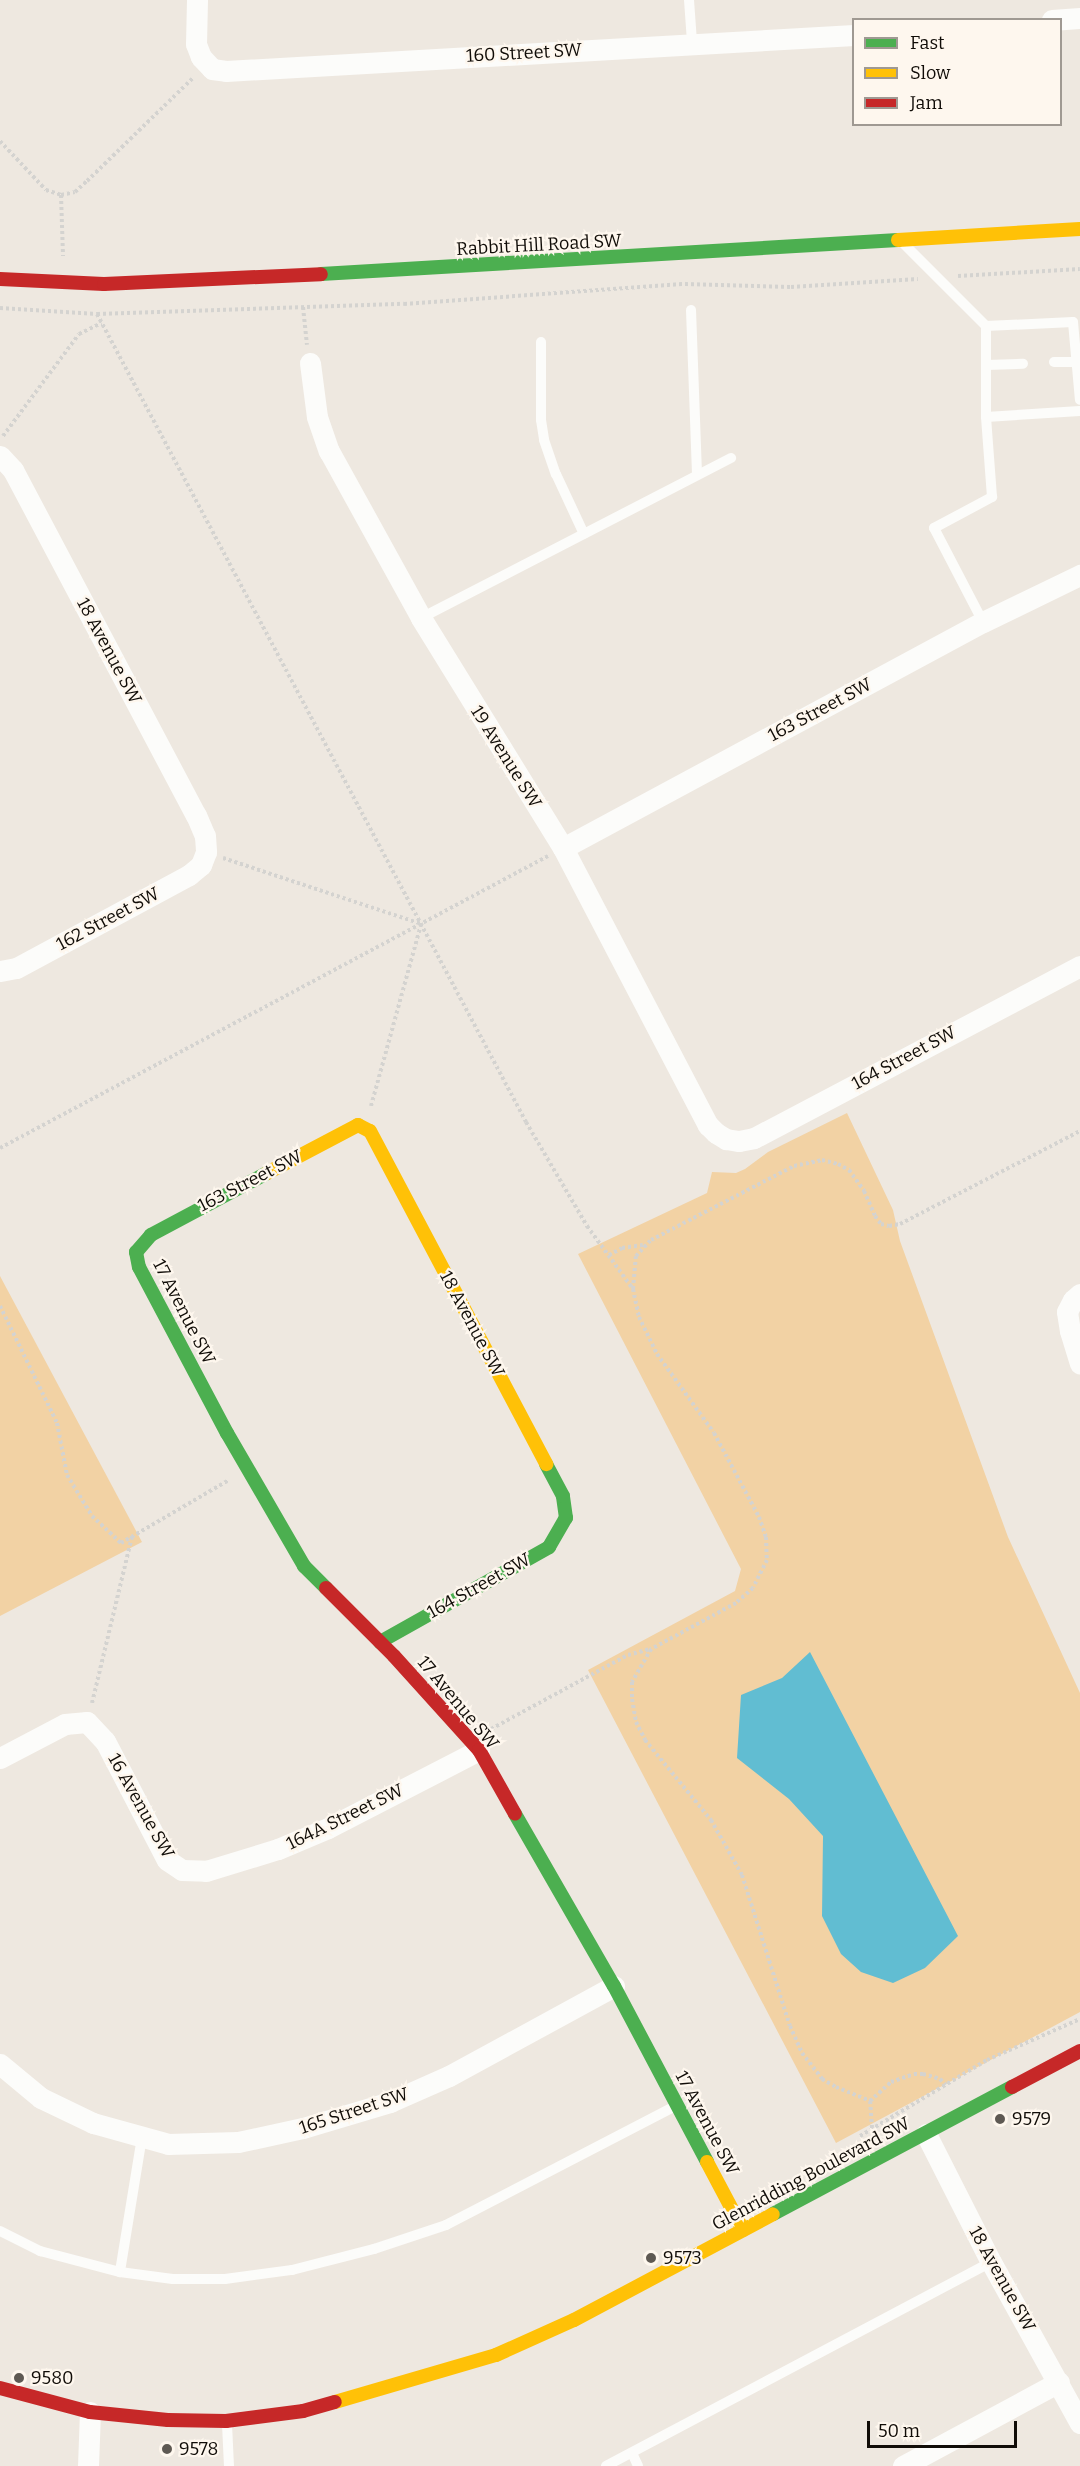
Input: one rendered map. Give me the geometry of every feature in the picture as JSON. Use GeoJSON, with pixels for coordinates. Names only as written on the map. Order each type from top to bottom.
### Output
{"type":"FeatureCollection","features":[{"type":"Feature","properties":{"kind":"street"},"geometry":{"type":"LineString","coordinates":[[197,0],[196,44],[204,60]]}},
{"type":"Feature","properties":{"kind":"street"},"geometry":{"type":"LineString","coordinates":[[1062,19],[1080,18]]}},
{"type":"Feature","properties":{"kind":"street","name":"160 Street SW"},"geometry":{"type":"LineString","coordinates":[[204,60],[212,69],[226,71],[692,42],[852,35]]}},
{"type":"Feature","properties":{"kind":"street","name":"Rabbit Hill Road SW"},"geometry":{"type":"LineString","coordinates":[[0,279],[116,283],[463,267],[1080,230]]}},
{"type":"Feature","properties":{"kind":"street","name":"19 Avenue SW"},"geometry":{"type":"LineString","coordinates":[[310,363],[317,417],[329,451],[421,618],[562,848],[708,1125],[726,1139]]}},
{"type":"Feature","properties":{"kind":"street","name":"18 Avenue SW"},"geometry":{"type":"LineString","coordinates":[[0,456],[13,470],[196,815],[205,836],[206,852]]}},
{"type":"Feature","properties":{"kind":"street","name":"163 Street SW"},"geometry":{"type":"LineString","coordinates":[[562,848],[983,622],[1080,575]]}},
{"type":"Feature","properties":{"kind":"street","name":"162 Street SW"},"geometry":{"type":"LineString","coordinates":[[0,972],[16,968],[189,875],[201,865],[206,852]]}},
{"type":"Feature","properties":{"kind":"street","name":"164 Street SW"},"geometry":{"type":"LineString","coordinates":[[726,1139],[739,1141],[754,1138],[1080,966]]}},
{"type":"Feature","properties":{"kind":"street","name":"163 Street SW"},"geometry":{"type":"LineString","coordinates":[[136,1252],[151,1235],[171,1222],[358,1125],[368,1130]]}},
{"type":"Feature","properties":{"kind":"street","name":"18 Avenue SW"},"geometry":{"type":"LineString","coordinates":[[368,1130],[563,1496],[566,1518]]}},
{"type":"Feature","properties":{"kind":"street","name":"17 Avenue SW"},"geometry":{"type":"LineString","coordinates":[[136,1252],[139,1267],[248,1469],[304,1566],[380,1642],[475,1745],[614,1986],[743,2230]]}},
{"type":"Feature","properties":{"kind":"street"},"geometry":{"type":"LineString","coordinates":[[1080,1294],[1073,1300],[1067,1312],[1080,1364]]}},
{"type":"Feature","properties":{"kind":"street","name":"164 Street SW"},"geometry":{"type":"LineString","coordinates":[[380,1642],[549,1547],[566,1518]]}},
{"type":"Feature","properties":{"kind":"street"},"geometry":{"type":"LineString","coordinates":[[0,1758],[65,1724],[87,1722]]}},
{"type":"Feature","properties":{"kind":"street","name":"16 Avenue SW"},"geometry":{"type":"LineString","coordinates":[[87,1722],[105,1741],[167,1860],[182,1870],[206,1871]]}},
{"type":"Feature","properties":{"kind":"street","name":"164A Street SW"},"geometry":{"type":"LineString","coordinates":[[206,1871],[278,1849],[328,1828],[475,1745]]}},
{"type":"Feature","properties":{"kind":"street","name":"165 Street SW"},"geometry":{"type":"LineString","coordinates":[[0,2064],[41,2098],[93,2123],[168,2144],[238,2142],[303,2128],[390,2102],[449,2076],[614,1986]]}},
{"type":"Feature","properties":{"kind":"street","name":"Glenridding Boulevard SW"},"geometry":{"type":"LineString","coordinates":[[0,2388],[90,2412],[168,2420],[226,2421],[303,2411],[362,2397],[496,2355],[574,2320],[1080,2051]]}},
{"type":"Feature","properties":{"kind":"street","name":"18 Avenue SW"},"geometry":{"type":"LineString","coordinates":[[926,2134],[991,2262],[1080,2422]]}},
{"type":"Feature","properties":{"kind":"street"},"geometry":{"type":"LineString","coordinates":[[903,2466],[1059,2382]]}},
{"type":"Feature","properties":{"kind":"street"},"geometry":{"type":"LineString","coordinates":[[88,2466],[90,2412]]}},
{"type":"Feature","properties":{"kind":"lane"},"geometry":{"type":"LineString","coordinates":[[689,0],[692,42]]}},
{"type":"Feature","properties":{"kind":"lane"},"geometry":{"type":"LineString","coordinates":[[902,242],[986,326],[986,417],[992,497],[934,528],[983,622]]}},
{"type":"Feature","properties":{"kind":"lane"},"geometry":{"type":"LineString","coordinates":[[691,310],[697,474]]}},
{"type":"Feature","properties":{"kind":"lane"},"geometry":{"type":"LineString","coordinates":[[986,326],[1073,321],[1080,400]]}},
{"type":"Feature","properties":{"kind":"lane"},"geometry":{"type":"LineString","coordinates":[[542,342],[541,420],[544,440],[556,474],[584,534]]}},
{"type":"Feature","properties":{"kind":"lane"},"geometry":{"type":"LineString","coordinates":[[1054,362],[1076,362]]}},
{"type":"Feature","properties":{"kind":"lane"},"geometry":{"type":"LineString","coordinates":[[986,365],[1023,364]]}},
{"type":"Feature","properties":{"kind":"lane"},"geometry":{"type":"LineString","coordinates":[[986,417],[1080,411]]}},
{"type":"Feature","properties":{"kind":"lane"},"geometry":{"type":"LineString","coordinates":[[421,618],[731,458]]}},
{"type":"Feature","properties":{"kind":"lane"},"geometry":{"type":"LineString","coordinates":[[0,2231],[40,2251],[120,2272],[173,2279],[225,2280],[292,2270],[374,2249],[446,2225],[508,2195],[677,2105]]}},
{"type":"Feature","properties":{"kind":"lane"},"geometry":{"type":"LineString","coordinates":[[120,2272],[142,2137]]}},
{"type":"Feature","properties":{"kind":"lane"},"geometry":{"type":"LineString","coordinates":[[606,2466],[991,2262]]}},
{"type":"Feature","properties":{"kind":"lane"},"geometry":{"type":"LineString","coordinates":[[226,2421],[229,2466]]}},
{"type":"Feature","properties":{"kind":"lane"},"geometry":{"type":"LineString","coordinates":[[632,2453],[638,2466]]}},
{"type":"Feature","properties":{"kind":"path"},"geometry":{"type":"LineString","coordinates":[[0,141],[46,190],[61,195],[75,192],[204,60]]}},
{"type":"Feature","properties":{"kind":"path"},"geometry":{"type":"LineString","coordinates":[[61,195],[63,256]]}},
{"type":"Feature","properties":{"kind":"path"},"geometry":{"type":"LineString","coordinates":[[0,308],[97,314],[404,304],[686,284],[791,287],[1080,269]]}},
{"type":"Feature","properties":{"kind":"path"},"geometry":{"type":"LineString","coordinates":[[303,307],[310,363]]}},
{"type":"Feature","properties":{"kind":"path"},"geometry":{"type":"LineString","coordinates":[[97,314],[526,1122],[587,1226],[633,1289]]}},
{"type":"Feature","properties":{"kind":"path"},"geometry":{"type":"LineString","coordinates":[[8,427],[79,334],[102,323]]}},
{"type":"Feature","properties":{"kind":"path"},"geometry":{"type":"LineString","coordinates":[[0,1148],[562,848]]}},
{"type":"Feature","properties":{"kind":"path"},"geometry":{"type":"LineString","coordinates":[[206,852],[421,925]]}},
{"type":"Feature","properties":{"kind":"path"},"geometry":{"type":"LineString","coordinates":[[368,1130],[421,925]]}},
{"type":"Feature","properties":{"kind":"path"},"geometry":{"type":"LineString","coordinates":[[609,1255],[622,1248],[644,1245],[794,1166],[822,1160],[838,1164],[857,1178],[881,1224],[889,1226],[900,1224],[1080,1131]]}},
{"type":"Feature","properties":{"kind":"path"},"geometry":{"type":"LineString","coordinates":[[475,1745],[628,1655],[651,1648],[746,1597],[767,1560],[766,1537],[759,1517],[714,1433],[651,1343],[639,1317],[633,1289],[636,1256],[644,1245]]}},
{"type":"Feature","properties":{"kind":"path"},"geometry":{"type":"LineString","coordinates":[[0,1306],[57,1423],[67,1475],[92,1516],[121,1543],[248,1469]]}},
{"type":"Feature","properties":{"kind":"path"},"geometry":{"type":"LineString","coordinates":[[87,1722],[132,1536]]}},
{"type":"Feature","properties":{"kind":"path"},"geometry":{"type":"LineString","coordinates":[[651,1648],[632,1682],[636,1722],[645,1740],[711,1821],[728,1848],[750,1896],[790,2026],[811,2067],[836,2087],[870,2101]]}},
{"type":"Feature","properties":{"kind":"path"},"geometry":{"type":"LineString","coordinates":[[860,2136],[987,2060],[1080,2019]]}},
{"type":"Feature","properties":{"kind":"path"},"geometry":{"type":"LineString","coordinates":[[870,2101],[891,2082],[914,2074],[933,2075],[946,2085]]}},
{"type":"Feature","properties":{"kind":"path"},"geometry":{"type":"LineString","coordinates":[[870,2101],[872,2128]]}},
{"type":"Feature","properties":{"kind":"shaded area"},"geometry":{"type":"Polygon","coordinates":[[[847,1113],[893,1210],[900,1241],[1008,1537],[1080,1693],[1080,2012],[836,2143],[588,1670],[735,1591],[741,1569],[578,1254],[707,1193],[712,1172],[736,1173],[768,1152],[847,1113]]]}},
{"type":"Feature","properties":{"kind":"shaded area"},"geometry":{"type":"Polygon","coordinates":[[[0,1276],[142,1542],[0,1616],[0,1276]]]}},
{"type":"Feature","properties":{"kind":"water"},"geometry":{"type":"Polygon","coordinates":[[[810,1652],[958,1936],[925,1968],[893,1983],[861,1972],[841,1954],[822,1916],[823,1836],[789,1799],[737,1758],[741,1695],[782,1678],[810,1652]]]}},
{"type":"Feature","properties":{"kind":"traffic: fast"},"geometry":{"type":"LineString","coordinates":[[321,274],[898,240]]}},
{"type":"Feature","properties":{"kind":"traffic: fast"},"geometry":{"type":"LineString","coordinates":[[267,1173],[151,1235],[136,1252],[139,1267],[227,1433],[304,1566],[326,1588]]}},
{"type":"Feature","properties":{"kind":"traffic: fast"},"geometry":{"type":"LineString","coordinates":[[380,1642],[549,1547],[566,1518],[563,1496],[546,1464]]}},
{"type":"Feature","properties":{"kind":"traffic: fast"},"geometry":{"type":"LineString","coordinates":[[515,1814],[614,1986],[707,2162]]}},
{"type":"Feature","properties":{"kind":"traffic: fast"},"geometry":{"type":"LineString","coordinates":[[773,2214],[1012,2087]]}},
{"type":"Feature","properties":{"kind":"traffic: slow"},"geometry":{"type":"LineString","coordinates":[[898,240],[1080,229]]}},
{"type":"Feature","properties":{"kind":"traffic: slow"},"geometry":{"type":"LineString","coordinates":[[267,1173],[358,1125],[370,1131],[546,1464]]}},
{"type":"Feature","properties":{"kind":"traffic: slow"},"geometry":{"type":"LineString","coordinates":[[707,2162],[743,2230]]}},
{"type":"Feature","properties":{"kind":"traffic: slow"},"geometry":{"type":"LineString","coordinates":[[335,2402],[496,2355],[574,2320],[773,2214]]}},
{"type":"Feature","properties":{"kind":"traffic: jam"},"geometry":{"type":"LineString","coordinates":[[0,279],[104,284],[321,274]]}},
{"type":"Feature","properties":{"kind":"traffic: jam"},"geometry":{"type":"LineString","coordinates":[[326,1588],[394,1656],[479,1750],[515,1814]]}},
{"type":"Feature","properties":{"kind":"traffic: jam"},"geometry":{"type":"LineString","coordinates":[[1012,2087],[1080,2051]]}},
{"type":"Feature","properties":{"kind":"traffic: jam"},"geometry":{"type":"LineString","coordinates":[[0,2388],[90,2412],[168,2420],[226,2421],[303,2411],[335,2402]]}},
{"type":"Feature","properties":{"kind":"place","name":"9579"},"geometry":{"type":"Point","coordinates":[1000,2119]}},
{"type":"Feature","properties":{"kind":"place","name":"9573"},"geometry":{"type":"Point","coordinates":[651,2258]}},
{"type":"Feature","properties":{"kind":"place","name":"9580"},"geometry":{"type":"Point","coordinates":[19,2378]}},
{"type":"Feature","properties":{"kind":"place","name":"9578"},"geometry":{"type":"Point","coordinates":[167,2449]}}]}
